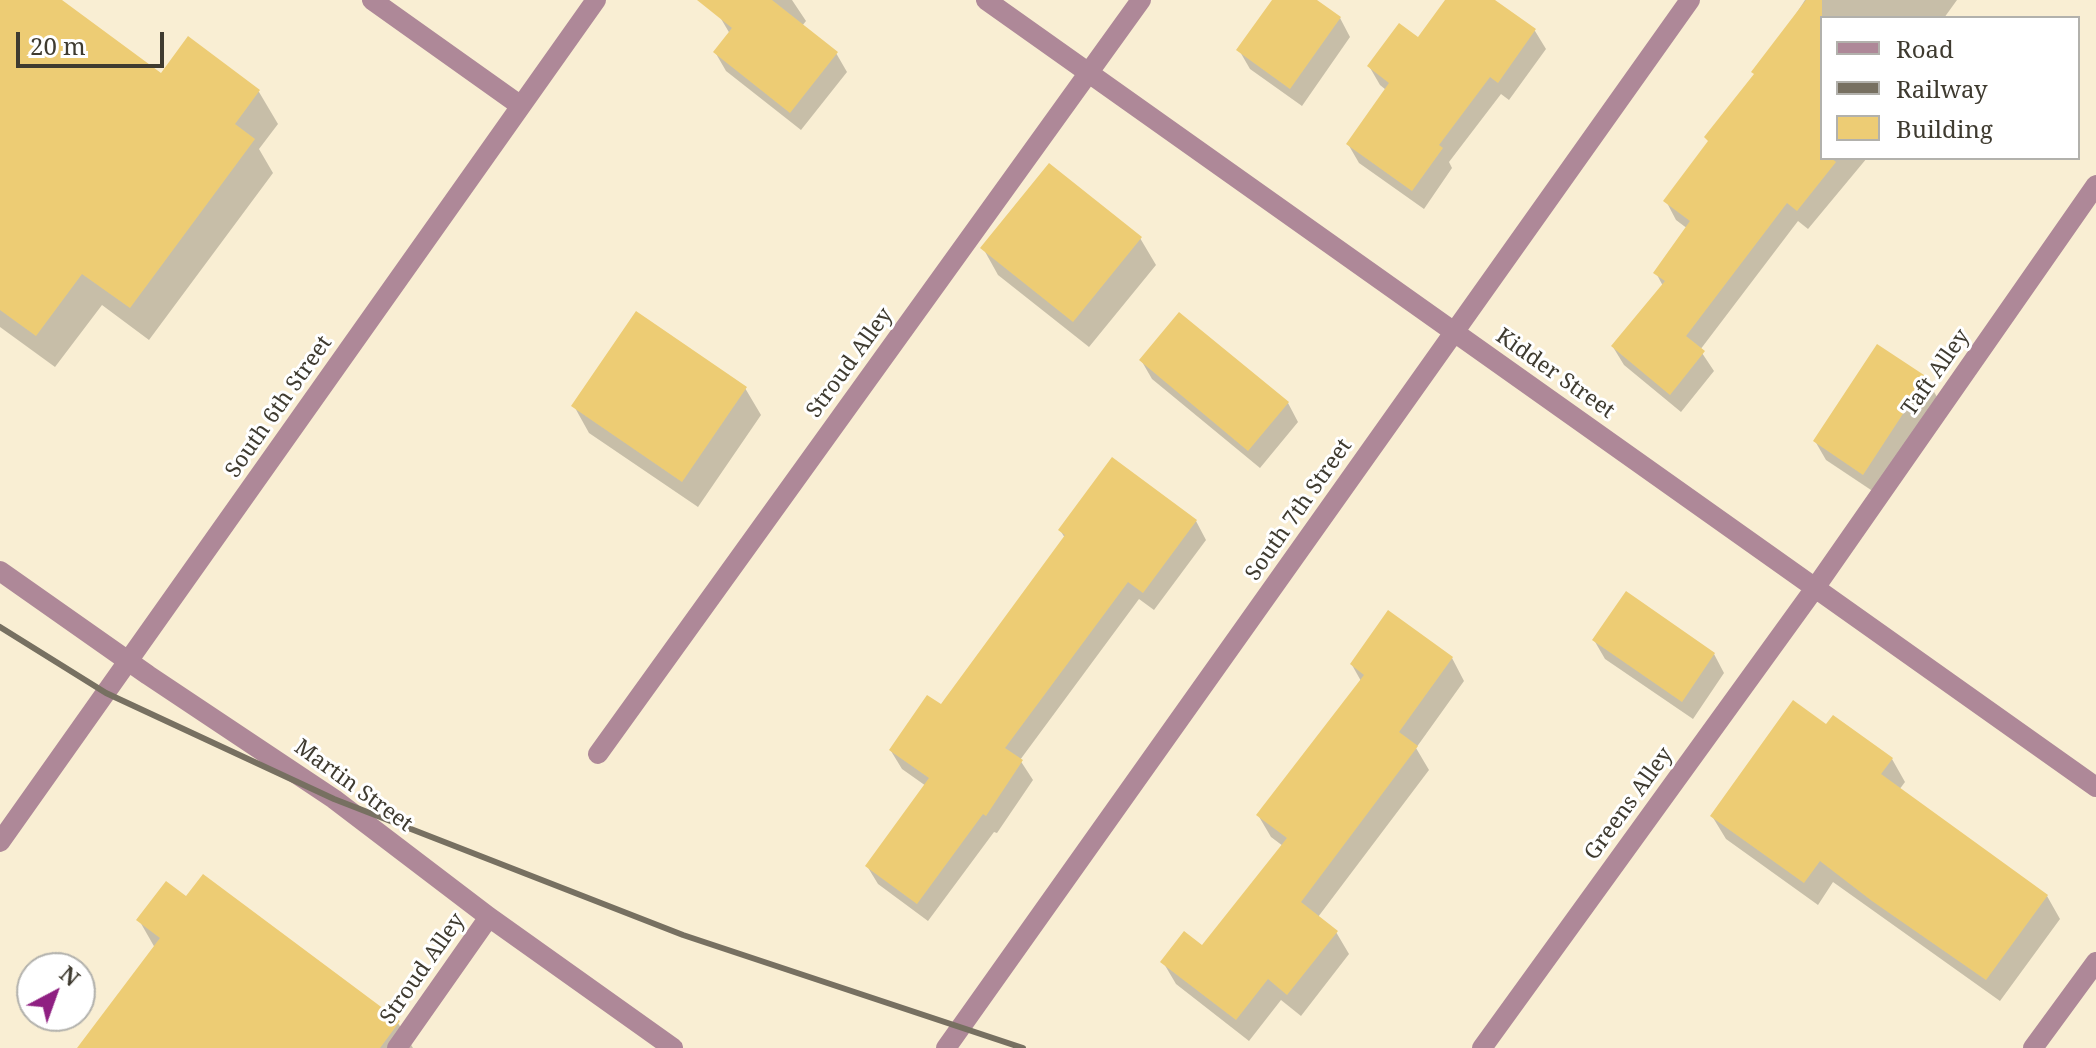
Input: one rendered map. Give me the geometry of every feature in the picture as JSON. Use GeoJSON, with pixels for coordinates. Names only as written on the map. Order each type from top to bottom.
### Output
{"type":"FeatureCollection","features":[{"type":"Feature","properties":{"kind":"street"},"geometry":{"type":"LineString","coordinates":[[372,0],[521,106]]}},
{"type":"Feature","properties":{"kind":"street","name":"South 6th Street"},"geometry":{"type":"LineString","coordinates":[[0,842],[596,0]]}},
{"type":"Feature","properties":{"kind":"street","name":"Kidder Street"},"geometry":{"type":"LineString","coordinates":[[986,0],[2096,787]]}},
{"type":"Feature","properties":{"kind":"street","name":"Stroud Alley"},"geometry":{"type":"LineString","coordinates":[[598,754],[1141,0]]}},
{"type":"Feature","properties":{"kind":"street","name":"South 7th Street"},"geometry":{"type":"LineString","coordinates":[[946,1048],[1690,0]]}},
{"type":"Feature","properties":{"kind":"street","name":"Taft Alley"},"geometry":{"type":"LineString","coordinates":[[1815,588],[2096,185]]}},
{"type":"Feature","properties":{"kind":"street","name":"Martin Street"},"geometry":{"type":"LineString","coordinates":[[0,571],[334,799],[489,917],[673,1048]]}},
{"type":"Feature","properties":{"kind":"street","name":"Greens Alley"},"geometry":{"type":"LineString","coordinates":[[1482,1048],[1815,588]]}},
{"type":"Feature","properties":{"kind":"street","name":"Stroud Alley"},"geometry":{"type":"LineString","coordinates":[[397,1048],[489,917]]}},
{"type":"Feature","properties":{"kind":"street"},"geometry":{"type":"LineString","coordinates":[[2033,1048],[2096,962]]}},
{"type":"Feature","properties":{"kind":"building"},"geometry":{"type":"Polygon","coordinates":[[[0,0],[62,0],[161,73],[188,36],[260,90],[235,124],[255,139],[130,308],[82,274],[36,336],[0,310],[0,0]]]}},
{"type":"Feature","properties":{"kind":"building"},"geometry":{"type":"Polygon","coordinates":[[[697,0],[772,0],[838,52],[790,113],[713,52],[732,28],[697,0]]]}},
{"type":"Feature","properties":{"kind":"building"},"geometry":{"type":"Polygon","coordinates":[[[1272,0],[1317,0],[1341,17],[1290,89],[1236,50],[1272,0]]]}},
{"type":"Feature","properties":{"kind":"building"},"geometry":{"type":"Polygon","coordinates":[[[1445,0],[1495,0],[1536,29],[1498,83],[1490,77],[1439,145],[1443,148],[1412,191],[1346,144],[1389,83],[1367,66],[1399,23],[1418,37],[1445,0]]]}},
{"type":"Feature","properties":{"kind":"building"},"geometry":{"type":"Polygon","coordinates":[[[1806,0],[1822,0],[1820,160],[1836,162],[1797,211],[1787,203],[1686,336],[1705,351],[1670,395],[1611,346],[1665,281],[1653,273],[1690,221],[1663,201],[1708,141],[1704,137],[1754,74],[1751,72],[1806,0]]]}},
{"type":"Feature","properties":{"kind":"building"},"geometry":{"type":"Polygon","coordinates":[[[1049,163],[1142,237],[1073,322],[980,248],[1049,163]]]}},
{"type":"Feature","properties":{"kind":"building"},"geometry":{"type":"Polygon","coordinates":[[[636,311],[747,387],[682,482],[571,406],[636,311]]]}},
{"type":"Feature","properties":{"kind":"building"},"geometry":{"type":"Polygon","coordinates":[[[1179,312],[1289,402],[1248,451],[1139,360],[1179,312]]]}},
{"type":"Feature","properties":{"kind":"building"},"geometry":{"type":"Polygon","coordinates":[[[1877,344],[1927,377],[1863,475],[1813,441],[1877,344]]]}},
{"type":"Feature","properties":{"kind":"building"},"geometry":{"type":"Polygon","coordinates":[[[1112,457],[1197,520],[1143,593],[1128,582],[1005,748],[1023,760],[986,816],[983,814],[917,904],[865,866],[929,778],[889,750],[927,695],[941,704],[1065,535],[1058,530],[1112,457]]]}},
{"type":"Feature","properties":{"kind":"building"},"geometry":{"type":"Polygon","coordinates":[[[1626,591],[1715,653],[1682,702],[1592,640],[1626,591]]]}},
{"type":"Feature","properties":{"kind":"building"},"geometry":{"type":"Polygon","coordinates":[[[1388,610],[1453,657],[1399,732],[1418,746],[1301,902],[1338,931],[1287,995],[1268,979],[1236,1020],[1160,962],[1184,931],[1202,945],[1287,838],[1256,815],[1364,675],[1350,664],[1388,610]]]}},
{"type":"Feature","properties":{"kind":"building"},"geometry":{"type":"Polygon","coordinates":[[[1793,700],[1826,724],[1833,715],[1893,758],[1881,774],[2048,895],[1986,980],[1820,861],[1804,883],[1710,816],[1793,700]]]}},
{"type":"Feature","properties":{"kind":"building"},"geometry":{"type":"Polygon","coordinates":[[[203,874],[400,1021],[380,1048],[77,1048],[89,1032],[96,1032],[96,1023],[160,938],[136,920],[166,881],[186,896],[203,874]]]}},
{"type":"Feature","properties":{"kind":"railway"},"geometry":{"type":"LineString","coordinates":[[0,627],[106,693],[334,799],[683,935],[1023,1048]]}}]}
